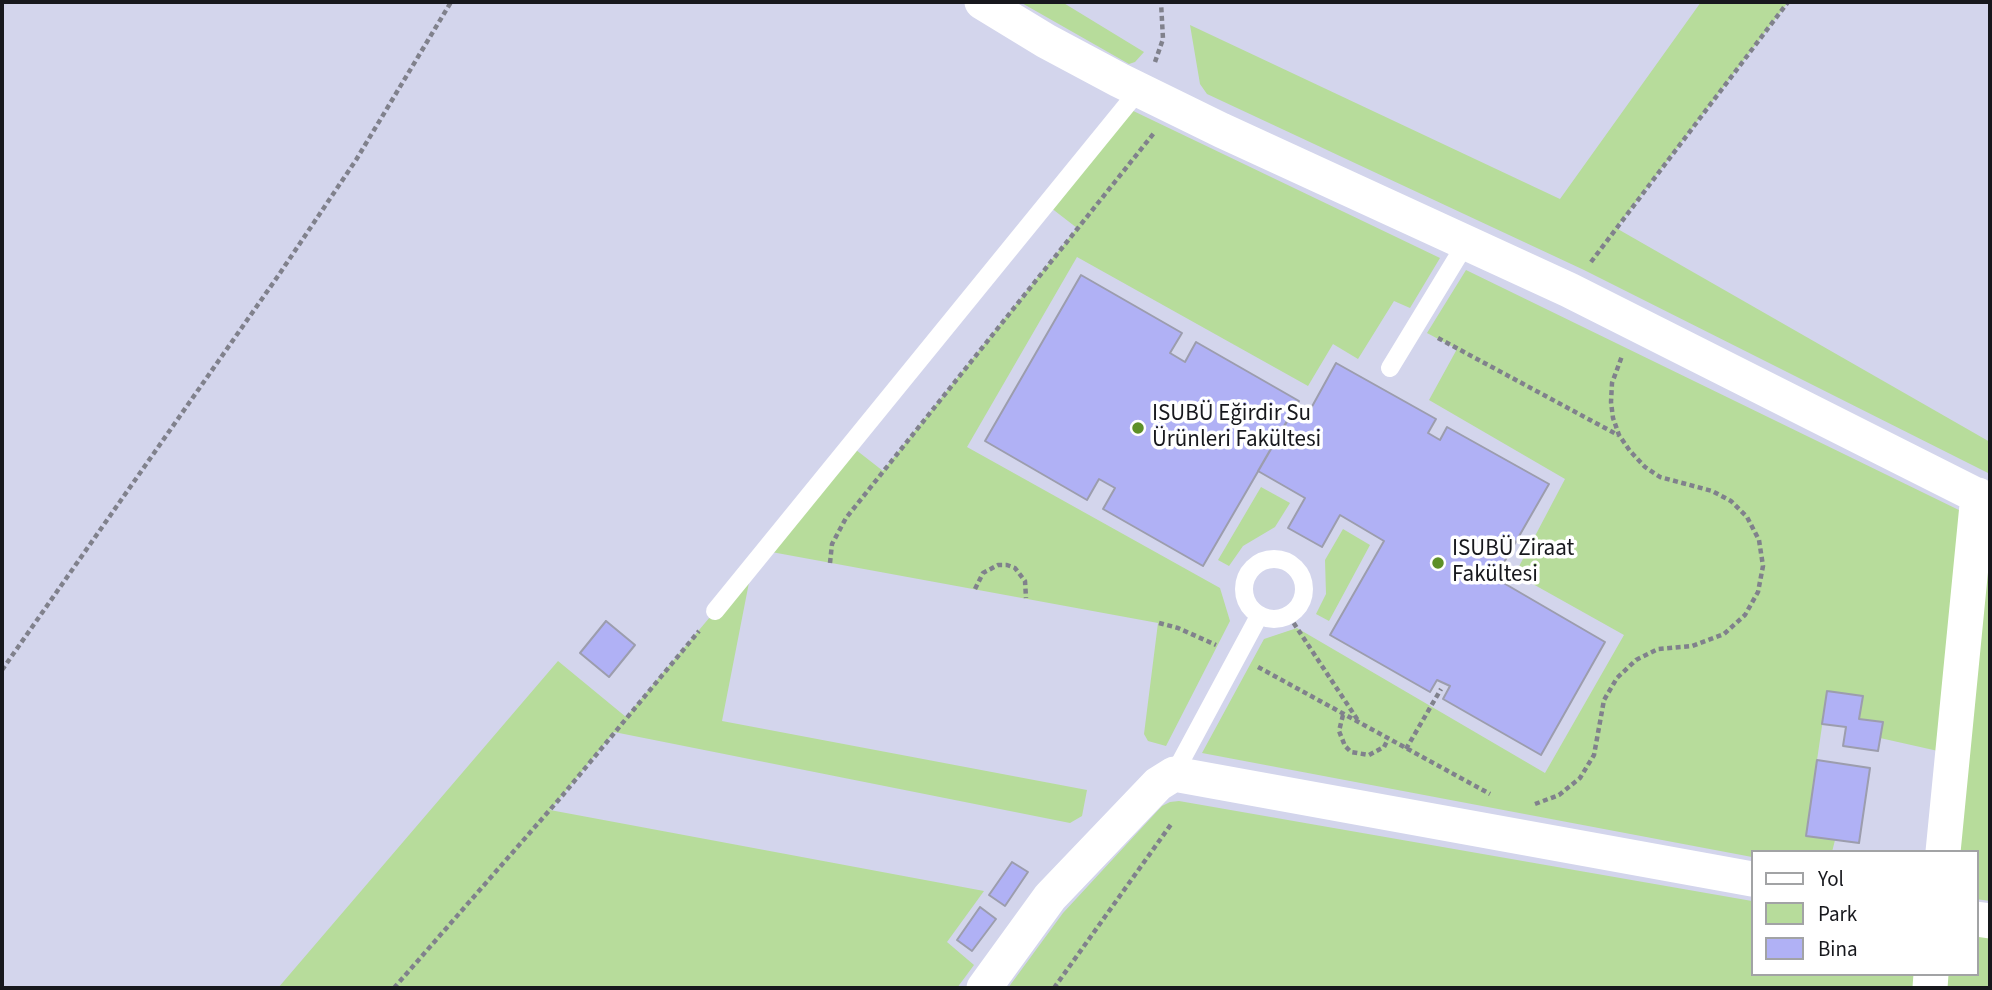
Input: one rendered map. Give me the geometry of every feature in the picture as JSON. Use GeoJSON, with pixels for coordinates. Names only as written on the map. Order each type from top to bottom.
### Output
{"type":"FeatureCollection","features":[{"type":"Feature","properties":{"kind":"street"},"geometry":{"type":"LineString","coordinates":[[982,2],[1046,41],[1139,90],[1569,290],[1984,498],[1943,850]]}},
{"type":"Feature","properties":{"kind":"street"},"geometry":{"type":"LineString","coordinates":[[984,988],[1050,897],[1158,784],[1174,775],[1750,879]]}},
{"type":"Feature","properties":{"kind":"lane"},"geometry":{"type":"LineString","coordinates":[[715,611],[1139,90]]}},
{"type":"Feature","properties":{"kind":"lane"},"geometry":{"type":"LineString","coordinates":[[1390,368],[1466,243]]}},
{"type":"Feature","properties":{"kind":"lane"},"geometry":{"type":"LineString","coordinates":[[1271,559],[1290,563],[1303,579],[1302,600],[1289,616],[1269,620],[1259,616],[1246,603],[1243,583],[1253,567],[1271,559]]}},
{"type":"Feature","properties":{"kind":"lane"},"geometry":{"type":"LineString","coordinates":[[1174,775],[1259,616]]}},
{"type":"Feature","properties":{"kind":"path"},"geometry":{"type":"LineString","coordinates":[[2,670],[356,160],[451,2]]}},
{"type":"Feature","properties":{"kind":"path"},"geometry":{"type":"LineString","coordinates":[[1139,90],[1156,60],[1163,39],[1161,2]]}},
{"type":"Feature","properties":{"kind":"path"},"geometry":{"type":"LineString","coordinates":[[1569,290],[1787,2]]}},
{"type":"Feature","properties":{"kind":"path"},"geometry":{"type":"LineString","coordinates":[[830,563],[832,544],[846,518],[1161,124]]}},
{"type":"Feature","properties":{"kind":"path"},"geometry":{"type":"LineString","coordinates":[[1416,326],[1619,435]]}},
{"type":"Feature","properties":{"kind":"path"},"geometry":{"type":"LineString","coordinates":[[1533,805],[1559,795],[1580,778],[1594,755],[1604,700],[1617,678],[1626,669],[1636,660],[1658,649],[1692,646],[1724,634],[1745,615],[1758,592],[1763,566],[1759,540],[1748,517],[1731,501],[1712,491],[1660,477],[1637,459],[1619,435],[1612,418],[1611,392],[1617,365],[1626,348]]}},
{"type":"Feature","properties":{"kind":"path"},"geometry":{"type":"LineString","coordinates":[[975,589],[978,580],[990,567],[1007,565],[1015,568],[1025,581],[1026,598]]}},
{"type":"Feature","properties":{"kind":"path"},"geometry":{"type":"LineString","coordinates":[[394,988],[562,796],[715,611]]}},
{"type":"Feature","properties":{"kind":"path"},"geometry":{"type":"LineString","coordinates":[[1289,616],[1359,723]]}},
{"type":"Feature","properties":{"kind":"path"},"geometry":{"type":"LineString","coordinates":[[1159,623],[1199,636],[1238,656],[1499,799]]}},
{"type":"Feature","properties":{"kind":"path"},"geometry":{"type":"LineString","coordinates":[[1406,749],[1441,688]]}},
{"type":"Feature","properties":{"kind":"path"},"geometry":{"type":"LineString","coordinates":[[1343,715],[1339,731],[1341,739],[1351,752],[1369,755],[1384,747],[1388,739]]}},
{"type":"Feature","properties":{"kind":"path"},"geometry":{"type":"LineString","coordinates":[[1054,988],[1180,814]]}},
{"type":"Feature","properties":{"kind":"shaded area"},"geometry":{"type":"Polygon","coordinates":[[[2,2],[1990,2],[1990,988],[2,988],[2,2]]]}},
{"type":"Feature","properties":{"kind":"green space"},"geometry":{"type":"Polygon","coordinates":[[[1020,2],[1062,2],[1144,52],[1135,62],[1129,64],[1020,2]]]}},
{"type":"Feature","properties":{"kind":"green space"},"geometry":{"type":"Polygon","coordinates":[[[1701,2],[1788,2],[1616,228],[1990,442],[1990,474],[1584,270],[1207,94],[1200,84],[1190,25],[1560,199],[1701,2]]]}},
{"type":"Feature","properties":{"kind":"green space"},"geometry":{"type":"Polygon","coordinates":[[[1125,107],[1440,258],[1410,308],[1394,301],[1358,359],[1333,344],[1308,386],[1077,257],[967,447],[1220,588],[1230,621],[1166,746],[1148,741],[1144,734],[1158,623],[766,551],[851,446],[883,471],[1077,228],[1046,204],[1125,107]]]}},
{"type":"Feature","properties":{"kind":"green space"},"geometry":{"type":"Polygon","coordinates":[[[1466,270],[1963,512],[1938,751],[1880,738],[1882,722],[1859,719],[1863,696],[1827,692],[1806,835],[1835,840],[1832,850],[1750,850],[1750,857],[1202,753],[1264,639],[1297,628],[1545,773],[1624,635],[1515,574],[1565,479],[1429,400],[1457,349],[1427,333],[1466,270]]]}},
{"type":"Feature","properties":{"kind":"green space"},"geometry":{"type":"Polygon","coordinates":[[[1261,487],[1290,503],[1275,527],[1243,546],[1229,566],[1218,560],[1261,487]]]}},
{"type":"Feature","properties":{"kind":"green space"},"geometry":{"type":"Polygon","coordinates":[[[1990,525],[1990,901],[1978,899],[1978,850],[1957,850],[1990,525]]]}},
{"type":"Feature","properties":{"kind":"green space"},"geometry":{"type":"Polygon","coordinates":[[[1343,529],[1370,545],[1329,621],[1316,614],[1326,594],[1325,560],[1343,529]]]}},
{"type":"Feature","properties":{"kind":"green space"},"geometry":{"type":"Polygon","coordinates":[[[752,567],[722,721],[1087,790],[1082,816],[1070,823],[614,732],[550,810],[984,891],[947,942],[974,965],[957,988],[278,988],[558,661],[626,717],[752,567]]]}},
{"type":"Feature","properties":{"kind":"green space"},"geometry":{"type":"Polygon","coordinates":[[[1179,801],[1750,901],[1750,976],[1917,976],[1915,988],[1008,988],[1063,913],[1162,806],[1179,801]]]}},
{"type":"Feature","properties":{"kind":"green space"},"geometry":{"type":"Polygon","coordinates":[[[1978,935],[1990,937],[1990,988],[1942,988],[1943,976],[1978,976],[1978,935]]]}},
{"type":"Feature","properties":{"kind":"building","name":"ISUBÜ Eğirdir Su Ürünleri Fakültesi"},"geometry":{"type":"Polygon","coordinates":[[[1081,275],[1182,333],[1170,353],[1185,362],[1196,342],[1299,401],[1203,566],[1103,509],[1115,488],[1099,479],[1087,500],[985,441],[1081,275]]]}},
{"type":"Feature","properties":{"kind":"building","name":"ISUBÜ Ziraat Fakültesi"},"geometry":{"type":"Polygon","coordinates":[[[1336,363],[1436,419],[1428,433],[1440,440],[1447,427],[1549,484],[1495,578],[1605,642],[1541,755],[1443,699],[1450,686],[1437,680],[1430,692],[1330,635],[1384,541],[1340,515],[1322,547],[1288,528],[1305,498],[1258,471],[1291,414],[1304,421],[1336,363]]]}},
{"type":"Feature","properties":{"kind":"building"},"geometry":{"type":"Polygon","coordinates":[[[606,621],[635,645],[609,677],[580,653],[606,621]]]}},
{"type":"Feature","properties":{"kind":"building"},"geometry":{"type":"Polygon","coordinates":[[[1827,691],[1863,696],[1859,719],[1883,722],[1878,751],[1843,746],[1846,727],[1822,724],[1827,691]]]}},
{"type":"Feature","properties":{"kind":"building"},"geometry":{"type":"Polygon","coordinates":[[[1817,760],[1870,768],[1859,843],[1806,836],[1817,760]]]}},
{"type":"Feature","properties":{"kind":"building"},"geometry":{"type":"Polygon","coordinates":[[[1012,862],[1028,872],[1005,906],[989,895],[1012,862]]]}},
{"type":"Feature","properties":{"kind":"building"},"geometry":{"type":"Polygon","coordinates":[[[980,907],[996,919],[972,951],[957,940],[980,907]]]}},
{"type":"Feature","properties":{"kind":"place","name":"ISUBÜ Eğirdir Su Ürünleri Fakültesi"},"geometry":{"type":"Point","coordinates":[1138,428]}},
{"type":"Feature","properties":{"kind":"place","name":"ISUBÜ Ziraat Fakültesi"},"geometry":{"type":"Point","coordinates":[1438,563]}}]}
